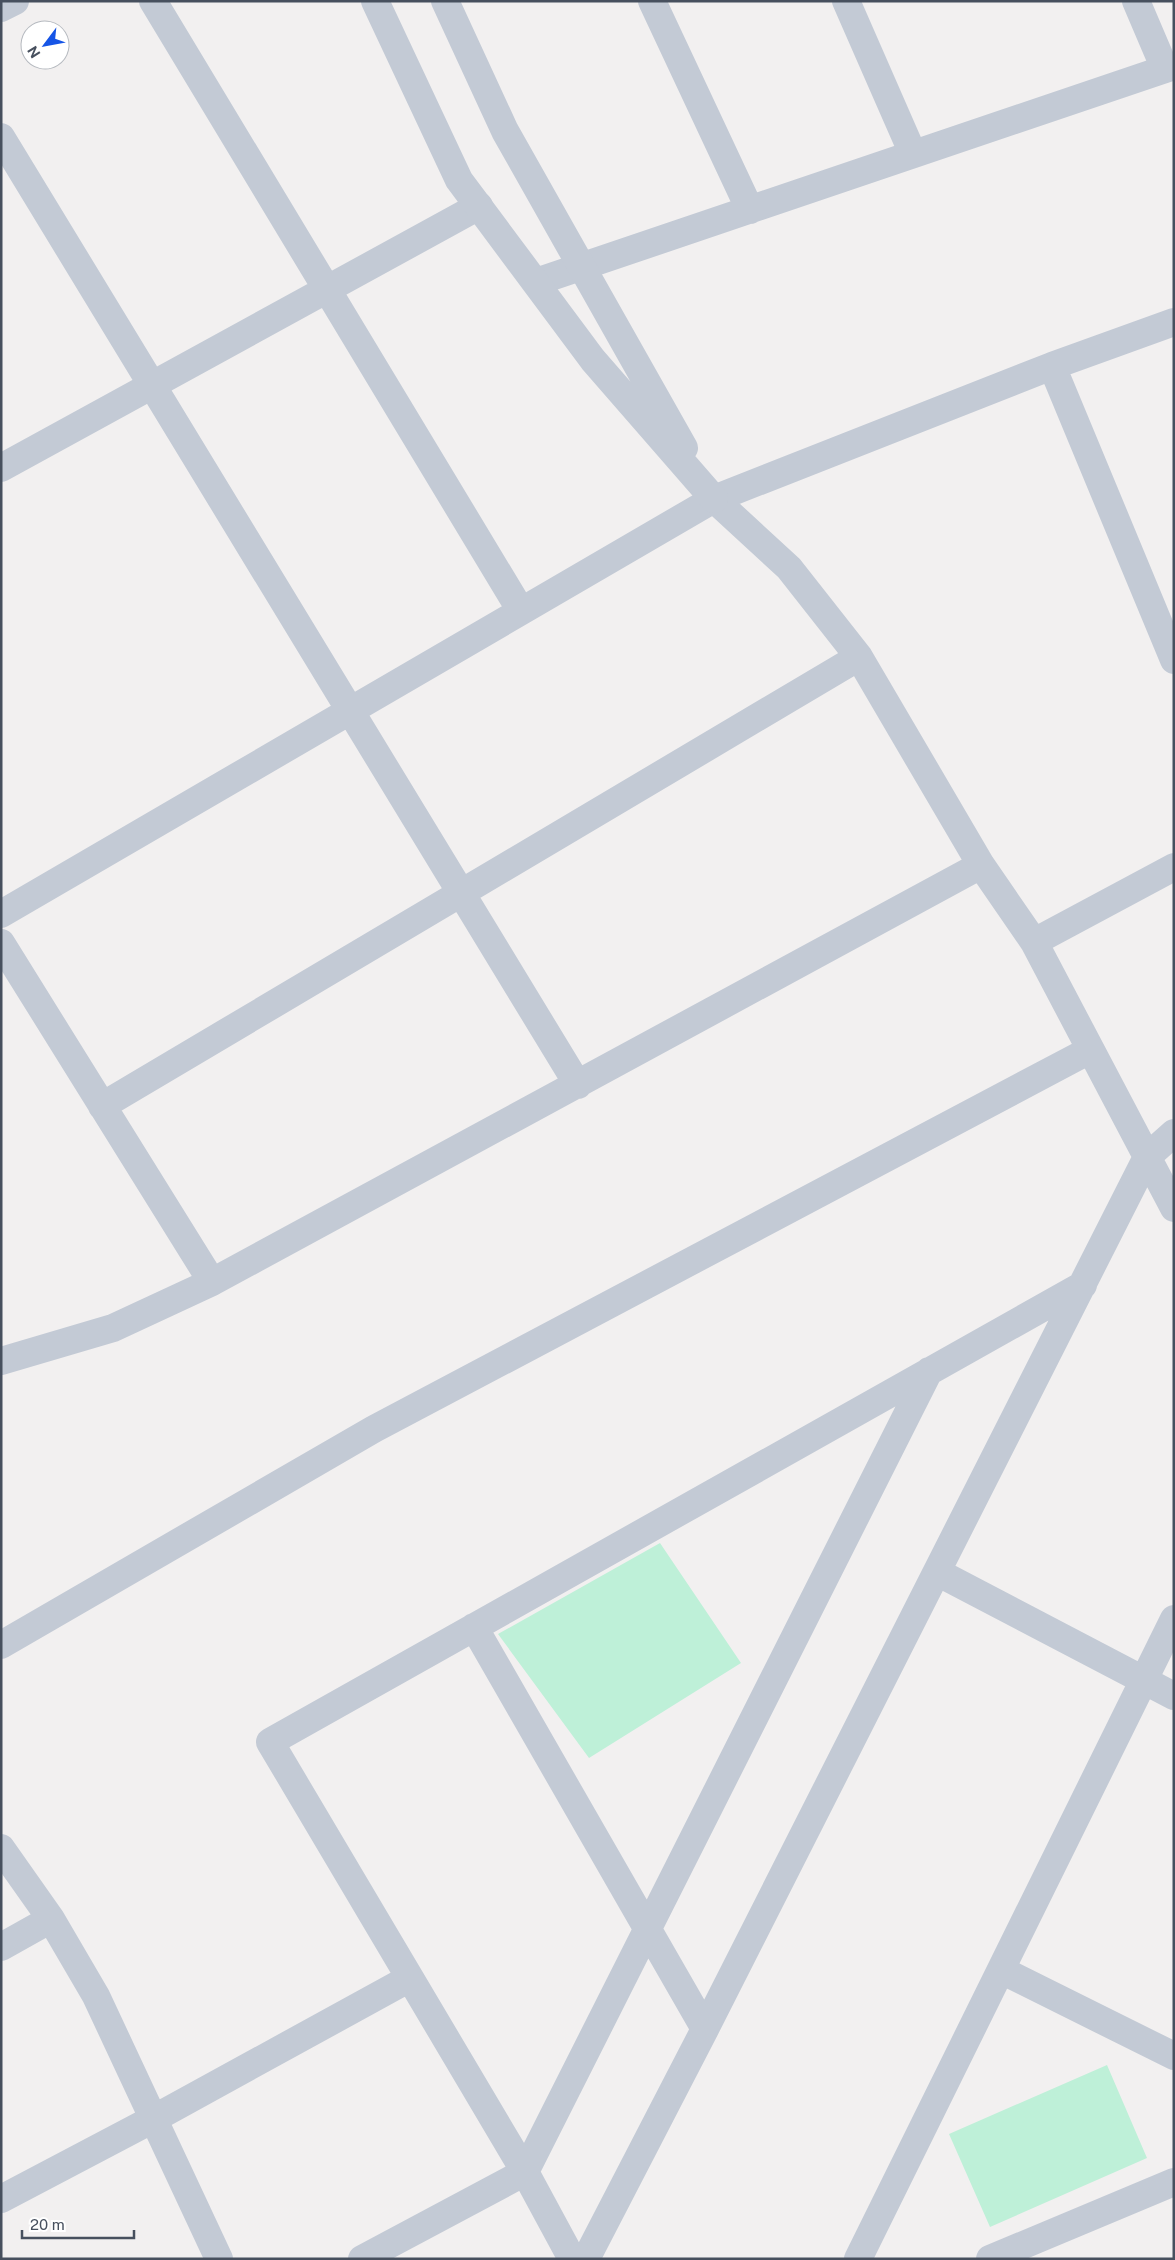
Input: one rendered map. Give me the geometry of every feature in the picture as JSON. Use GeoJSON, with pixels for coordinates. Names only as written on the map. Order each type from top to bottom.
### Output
{"type":"FeatureCollection","features":[{"type":"Feature","properties":{"kind":"street"},"geometry":{"type":"LineString","coordinates":[[1,8],[15,1]]}},
{"type":"Feature","properties":{"kind":"street"},"geometry":{"type":"LineString","coordinates":[[153,1],[521,611]]}},
{"type":"Feature","properties":{"kind":"street"},"geometry":{"type":"LineString","coordinates":[[375,1],[459,180],[593,360],[714,499],[789,568],[859,657],[981,865],[1034,942],[1174,1208]]}},
{"type":"Feature","properties":{"kind":"street"},"geometry":{"type":"LineString","coordinates":[[445,1],[505,131],[714,499]]}},
{"type":"Feature","properties":{"kind":"street"},"geometry":{"type":"LineString","coordinates":[[652,1],[750,210]]}},
{"type":"Feature","properties":{"kind":"street"},"geometry":{"type":"LineString","coordinates":[[846,1],[913,154]]}},
{"type":"Feature","properties":{"kind":"street"},"geometry":{"type":"LineString","coordinates":[[536,282],[1170,67],[1136,1]]}},
{"type":"Feature","properties":{"kind":"street"},"geometry":{"type":"LineString","coordinates":[[1,137],[578,1085]]}},
{"type":"Feature","properties":{"kind":"street"},"geometry":{"type":"LineString","coordinates":[[1,468],[479,206]]}},
{"type":"Feature","properties":{"kind":"street"},"geometry":{"type":"LineString","coordinates":[[1,914],[714,499],[1052,366],[1174,322]]}},
{"type":"Feature","properties":{"kind":"street"},"geometry":{"type":"LineString","coordinates":[[1052,366],[1174,660]]}},
{"type":"Feature","properties":{"kind":"street"},"geometry":{"type":"LineString","coordinates":[[102,1106],[859,657]]}},
{"type":"Feature","properties":{"kind":"street"},"geometry":{"type":"LineString","coordinates":[[1,1361],[113,1328],[212,1282],[981,865]]}},
{"type":"Feature","properties":{"kind":"street"},"geometry":{"type":"LineString","coordinates":[[1034,942],[1174,867]]}},
{"type":"Feature","properties":{"kind":"street"},"geometry":{"type":"LineString","coordinates":[[1,943],[212,1282]]}},
{"type":"Feature","properties":{"kind":"street"},"geometry":{"type":"LineString","coordinates":[[1,1646],[374,1429],[1090,1050]]}},
{"type":"Feature","properties":{"kind":"street"},"geometry":{"type":"LineString","coordinates":[[586,2259],[705,2030],[1147,1157],[1174,1133]]}},
{"type":"Feature","properties":{"kind":"street"},"geometry":{"type":"LineString","coordinates":[[572,2259],[525,2172],[270,1742],[1083,1285]]}},
{"type":"Feature","properties":{"kind":"street"},"geometry":{"type":"LineString","coordinates":[[362,2259],[525,2172],[929,1371]]}},
{"type":"Feature","properties":{"kind":"street"},"geometry":{"type":"LineString","coordinates":[[937,1572],[1174,1696]]}},
{"type":"Feature","properties":{"kind":"street"},"geometry":{"type":"LineString","coordinates":[[858,2259],[1174,1619]]}},
{"type":"Feature","properties":{"kind":"street"},"geometry":{"type":"LineString","coordinates":[[474,1627],[705,2030]]}},
{"type":"Feature","properties":{"kind":"street"},"geometry":{"type":"LineString","coordinates":[[1,1848],[52,1919],[96,1996],[155,2118],[219,2259]]}},
{"type":"Feature","properties":{"kind":"street"},"geometry":{"type":"LineString","coordinates":[[1,1946],[52,1919]]}},
{"type":"Feature","properties":{"kind":"street"},"geometry":{"type":"LineString","coordinates":[[1001,1970],[1174,2056]]}},
{"type":"Feature","properties":{"kind":"street"},"geometry":{"type":"LineString","coordinates":[[1,2199],[155,2118],[410,1978]]}},
{"type":"Feature","properties":{"kind":"street"},"geometry":{"type":"LineString","coordinates":[[990,2259],[1174,2182]]}},
{"type":"Feature","properties":{"kind":"green space"},"geometry":{"type":"Polygon","coordinates":[[[660,1543],[741,1663],[589,1758],[498,1634],[660,1543]]]}},
{"type":"Feature","properties":{"kind":"green space"},"geometry":{"type":"Polygon","coordinates":[[[1107,2065],[1147,2158],[990,2227],[949,2134],[1107,2065]]]}}]}
